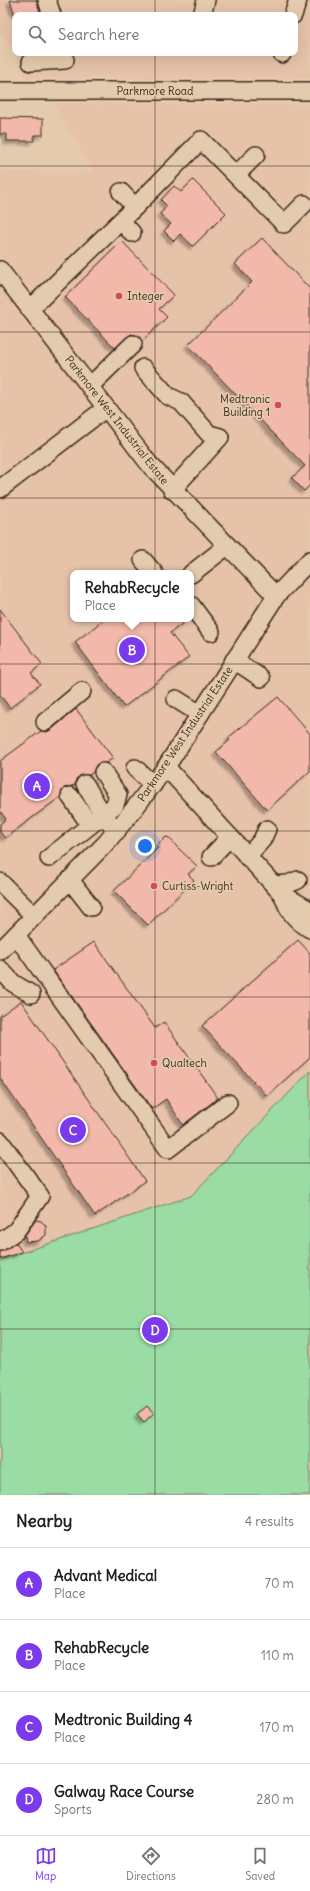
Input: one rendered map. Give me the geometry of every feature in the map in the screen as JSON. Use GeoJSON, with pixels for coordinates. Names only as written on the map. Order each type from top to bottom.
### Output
{"type":"FeatureCollection","features":[{"type":"Feature","properties":{"kind":"street"},"geometry":{"type":"LineString","coordinates":[[47,0],[51,12]]}},
{"type":"Feature","properties":{"kind":"street"},"geometry":{"type":"LineString","coordinates":[[203,12],[206,0]]}},
{"type":"Feature","properties":{"kind":"street"},"geometry":{"type":"LineString","coordinates":[[294,12],[298,0]]}},
{"type":"Feature","properties":{"kind":"street"},"geometry":{"type":"LineString","coordinates":[[31,62],[65,60],[64,56]]}},
{"type":"Feature","properties":{"kind":"street","name":"Parkmore Road"},"geometry":{"type":"LineString","coordinates":[[0,91],[310,91]]}},
{"type":"Feature","properties":{"kind":"street"},"geometry":{"type":"LineString","coordinates":[[30,309],[126,227],[135,207],[201,140],[284,224],[304,204]]}},
{"type":"Feature","properties":{"kind":"street"},"geometry":{"type":"LineString","coordinates":[[236,175],[256,155]]}},
{"type":"Feature","properties":{"kind":"street"},"geometry":{"type":"LineString","coordinates":[[121,192],[135,207]]}},
{"type":"Feature","properties":{"kind":"street","name":"Parkmore West Industrial Estate"},"geometry":{"type":"LineString","coordinates":[[0,270],[150,465],[172,490],[276,596]]}},
{"type":"Feature","properties":{"kind":"street"},"geometry":{"type":"LineString","coordinates":[[90,386],[133,344]]}},
{"type":"Feature","properties":{"kind":"street"},"geometry":{"type":"LineString","coordinates":[[143,368],[168,396],[181,402],[209,434],[220,437],[172,490]]}},
{"type":"Feature","properties":{"kind":"street"},"geometry":{"type":"LineString","coordinates":[[0,489],[106,408]]}},
{"type":"Feature","properties":{"kind":"street"},"geometry":{"type":"LineString","coordinates":[[194,572],[227,546]]}},
{"type":"Feature","properties":{"kind":"street","name":"Parkmore West Industrial Estate"},"geometry":{"type":"LineString","coordinates":[[0,951],[117,831],[166,767],[276,596],[310,560]]}},
{"type":"Feature","properties":{"kind":"street"},"geometry":{"type":"LineString","coordinates":[[194,608],[211,632]]}},
{"type":"Feature","properties":{"kind":"street"},"geometry":{"type":"LineString","coordinates":[[234,660],[261,678]]}},
{"type":"Feature","properties":{"kind":"street"},"geometry":{"type":"LineString","coordinates":[[45,722],[82,691]]}},
{"type":"Feature","properties":{"kind":"street"},"geometry":{"type":"LineString","coordinates":[[176,698],[200,714]]}},
{"type":"Feature","properties":{"kind":"street"},"geometry":{"type":"LineString","coordinates":[[166,767],[278,890],[293,916],[310,928]]}},
{"type":"Feature","properties":{"kind":"street"},"geometry":{"type":"LineString","coordinates":[[135,768],[153,785]]}},
{"type":"Feature","properties":{"kind":"street"},"geometry":{"type":"LineString","coordinates":[[49,858],[115,805],[118,795],[103,772]]}},
{"type":"Feature","properties":{"kind":"street"},"geometry":{"type":"LineString","coordinates":[[85,784],[96,820]]}},
{"type":"Feature","properties":{"kind":"street"},"geometry":{"type":"LineString","coordinates":[[70,796],[96,820],[117,831]]}},
{"type":"Feature","properties":{"kind":"street"},"geometry":{"type":"LineString","coordinates":[[247,856],[262,840],[267,829]]}},
{"type":"Feature","properties":{"kind":"street"},"geometry":{"type":"LineString","coordinates":[[211,857],[230,837]]}},
{"type":"Feature","properties":{"kind":"street"},"geometry":{"type":"LineString","coordinates":[[70,880],[91,907]]}},
{"type":"Feature","properties":{"kind":"street"},"geometry":{"type":"LineString","coordinates":[[278,890],[298,880]]}},
{"type":"Feature","properties":{"kind":"street"},"geometry":{"type":"LineString","coordinates":[[0,882],[34,916]]}},
{"type":"Feature","properties":{"kind":"street"},"geometry":{"type":"LineString","coordinates":[[278,890],[310,912]]}},
{"type":"Feature","properties":{"kind":"street"},"geometry":{"type":"LineString","coordinates":[[16,935],[168,1148],[228,1103]]}},
{"type":"Feature","properties":{"kind":"street"},"geometry":{"type":"LineString","coordinates":[[3,978],[31,994]]}},
{"type":"Feature","properties":{"kind":"street"},"geometry":{"type":"LineString","coordinates":[[0,1141],[40,1196],[16,1231],[0,1242]]}},
{"type":"Feature","properties":{"kind":"shaded area"},"geometry":{"type":"Polygon","coordinates":[[[0,0],[310,0],[310,78],[26,78],[15,56],[298,56],[298,12],[12,12],[12,50],[0,34],[0,0]]]}},
{"type":"Feature","properties":{"kind":"shaded area"},"geometry":{"type":"Polygon","coordinates":[[[53,103],[310,104],[310,1071],[191,1196],[0,1260],[0,172],[94,172],[53,103]]]}},
{"type":"Feature","properties":{"kind":"green space"},"geometry":{"type":"Polygon","coordinates":[[[310,1071],[310,1495],[0,1495],[0,1260],[191,1196],[310,1071]]]}},
{"type":"Feature","properties":{"kind":"building"},"geometry":{"type":"Polygon","coordinates":[[[10,0],[36,0],[40,12],[14,12],[10,0]]]}},
{"type":"Feature","properties":{"kind":"building"},"geometry":{"type":"Polygon","coordinates":[[[0,118],[43,119],[43,135],[34,135],[34,141],[7,141],[7,134],[0,134],[0,118]]]}},
{"type":"Feature","properties":{"kind":"building"},"geometry":{"type":"Polygon","coordinates":[[[193,180],[226,213],[193,246],[180,234],[174,241],[164,231],[171,224],[160,214],[167,206],[161,200],[174,186],[181,192],[193,180]]]}},
{"type":"Feature","properties":{"kind":"building","name":"Medtronic Building 1"},"geometry":{"type":"Polygon","coordinates":[[[262,238],[310,289],[310,485],[304,491],[292,478],[305,466],[188,345],[252,282],[235,264],[262,238]]]}},
{"type":"Feature","properties":{"kind":"building","name":"Integer"},"geometry":{"type":"Polygon","coordinates":[[[122,241],[174,295],[159,309],[167,317],[142,341],[136,335],[131,334],[115,348],[65,297],[122,241]]]}},
{"type":"Feature","properties":{"kind":"building"},"geometry":{"type":"Polygon","coordinates":[[[0,609],[42,664],[31,673],[40,684],[10,708],[0,695],[0,609]]]}},
{"type":"Feature","properties":{"kind":"building"},"geometry":{"type":"Polygon","coordinates":[[[101,622],[184,622],[170,633],[189,657],[124,707],[75,642],[101,622]]]}},
{"type":"Feature","properties":{"kind":"building"},"geometry":{"type":"Polygon","coordinates":[[[278,697],[310,734],[310,771],[267,810],[216,752],[230,740],[228,738],[278,697]]]}},
{"type":"Feature","properties":{"kind":"building"},"geometry":{"type":"Polygon","coordinates":[[[76,709],[113,758],[106,763],[97,764],[93,772],[89,775],[80,776],[76,779],[75,785],[64,788],[60,797],[5,838],[0,832],[0,824],[6,819],[0,811],[0,761],[41,731],[46,732],[51,730],[76,709]]]}},
{"type":"Feature","properties":{"kind":"building","name":"Curtiss-Wright"},"geometry":{"type":"Polygon","coordinates":[[[166,837],[170,838],[176,846],[197,866],[188,874],[194,880],[148,925],[114,891],[158,848],[156,846],[166,837]]]}},
{"type":"Feature","properties":{"kind":"building"},"geometry":{"type":"Polygon","coordinates":[[[298,940],[310,953],[310,1057],[267,1096],[202,1026],[298,940]]]}},
{"type":"Feature","properties":{"kind":"building","name":"Qualtech"},"geometry":{"type":"Polygon","coordinates":[[[94,942],[155,1028],[164,1022],[218,1098],[183,1125],[166,1099],[152,1109],[53,970],[94,942]]]}},
{"type":"Feature","properties":{"kind":"building"},"geometry":{"type":"Polygon","coordinates":[[[21,1001],[145,1181],[95,1216],[0,1078],[0,1016],[21,1001]]]}},
{"type":"Feature","properties":{"kind":"building"},"geometry":{"type":"Polygon","coordinates":[[[36,1220],[41,1221],[46,1226],[46,1235],[38,1241],[26,1242],[25,1235],[36,1220]]]}},
{"type":"Feature","properties":{"kind":"building"},"geometry":{"type":"Polygon","coordinates":[[[16,1243],[22,1252],[0,1259],[0,1252],[16,1243]]]}},
{"type":"Feature","properties":{"kind":"building"},"geometry":{"type":"Polygon","coordinates":[[[147,1406],[154,1413],[144,1422],[137,1414],[147,1406]]]}},
{"type":"Feature","properties":{"kind":"place","name":"Integer"},"geometry":{"type":"Point","coordinates":[119,296]}},
{"type":"Feature","properties":{"kind":"place","name":"Medtronic Building 1"},"geometry":{"type":"Point","coordinates":[278,405]}},
{"type":"Feature","properties":{"kind":"place","name":"RehabRecycle"},"geometry":{"type":"Point","coordinates":[132,650]}},
{"type":"Feature","properties":{"kind":"place","name":"Advant Medical"},"geometry":{"type":"Point","coordinates":[37,786]}},
{"type":"Feature","properties":{"kind":"place","name":"Curtiss-Wright"},"geometry":{"type":"Point","coordinates":[154,886]}},
{"type":"Feature","properties":{"kind":"place","name":"Qualtech"},"geometry":{"type":"Point","coordinates":[154,1063]}},
{"type":"Feature","properties":{"kind":"place","name":"Medtronic Building 4"},"geometry":{"type":"Point","coordinates":[73,1130]}},
{"type":"Feature","properties":{"kind":"place","name":"Galway Race Course"},"geometry":{"type":"Point","coordinates":[155,1330]}}]}
